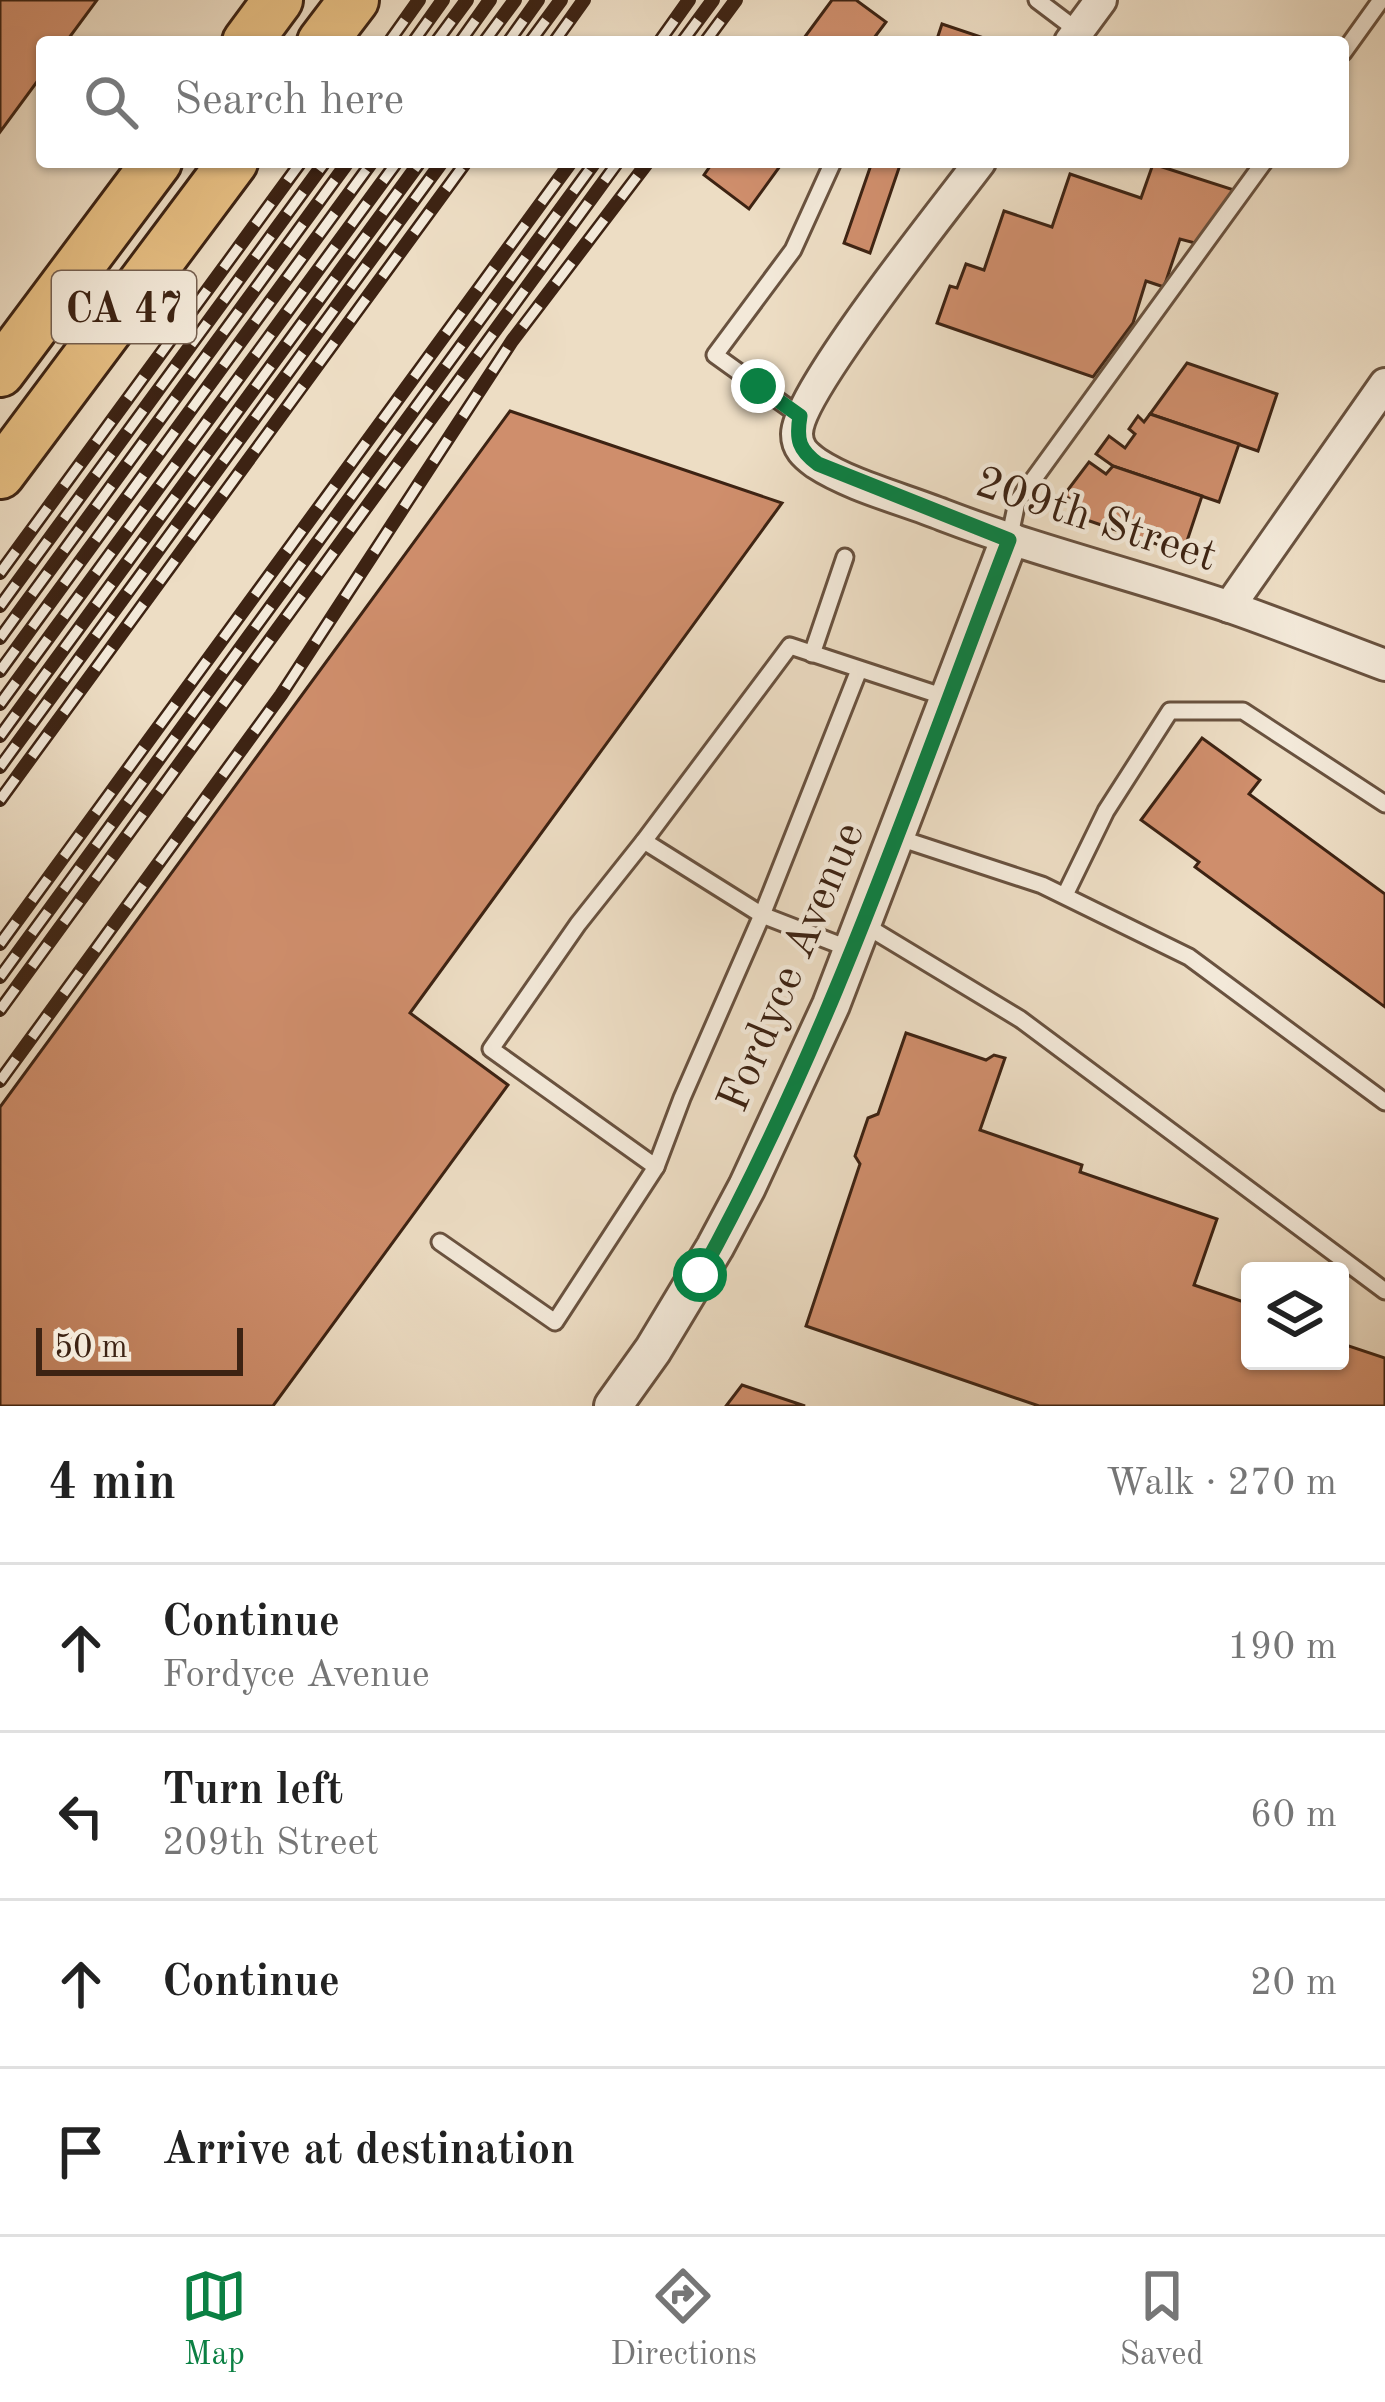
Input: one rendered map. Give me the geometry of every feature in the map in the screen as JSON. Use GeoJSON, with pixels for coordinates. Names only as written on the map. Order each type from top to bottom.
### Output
{"type":"FeatureCollection","features":[{"type":"Feature","properties":{"kind":"main road"},"geometry":{"type":"LineString","coordinates":[[251,36],[278,0]]}},
{"type":"Feature","properties":{"kind":"main road"},"geometry":{"type":"LineString","coordinates":[[327,36],[354,0]]}},
{"type":"Feature","properties":{"kind":"main road","name":"CA 47"},"geometry":{"type":"LineString","coordinates":[[0,372],[153,168]]}},
{"type":"Feature","properties":{"kind":"main road","name":"CA 47"},"geometry":{"type":"LineString","coordinates":[[5,456],[228,168]]}},
{"type":"Feature","properties":{"kind":"street"},"geometry":{"type":"LineString","coordinates":[[1074,36],[1101,0]]}},
{"type":"Feature","properties":{"kind":"street"},"geometry":{"type":"LineString","coordinates":[[798,426],[840,350],[971,168]]}},
{"type":"Feature","properties":{"kind":"street"},"geometry":{"type":"LineString","coordinates":[[1228,607],[1385,384]]}},
{"type":"Feature","properties":{"kind":"street","name":"209th Street"},"geometry":{"type":"LineString","coordinates":[[798,426],[802,452],[818,464],[1009,540],[1228,607],[1385,665]]}},
{"type":"Feature","properties":{"kind":"street","name":"Fordyce Avenue"},"geometry":{"type":"LineString","coordinates":[[614,1406],[700,1275],[832,1005],[1009,540]]}},
{"type":"Feature","properties":{"kind":"lane"},"geometry":{"type":"LineString","coordinates":[[1036,0],[1074,36]]}},
{"type":"Feature","properties":{"kind":"lane"},"geometry":{"type":"LineString","coordinates":[[1349,44],[1381,0]]}},
{"type":"Feature","properties":{"kind":"lane"},"geometry":{"type":"LineString","coordinates":[[798,426],[715,355],[793,250],[830,168]]}},
{"type":"Feature","properties":{"kind":"lane"},"geometry":{"type":"LineString","coordinates":[[1009,540],[1018,502],[1260,168]]}},
{"type":"Feature","properties":{"kind":"lane"},"geometry":{"type":"LineString","coordinates":[[812,654],[845,556]]}},
{"type":"Feature","properties":{"kind":"lane"},"geometry":{"type":"LineString","coordinates":[[656,1167],[491,1049],[578,924],[790,646],[948,698]]}},
{"type":"Feature","properties":{"kind":"lane"},"geometry":{"type":"LineString","coordinates":[[440,1242],[554,1322],[656,1167],[859,670]]}},
{"type":"Feature","properties":{"kind":"lane"},"geometry":{"type":"LineString","coordinates":[[1065,896],[1106,811],[1170,711],[1243,711],[1385,804]]}},
{"type":"Feature","properties":{"kind":"lane"},"geometry":{"type":"LineString","coordinates":[[896,837],[1042,884],[1190,957],[1385,1102]]}},
{"type":"Feature","properties":{"kind":"lane"},"geometry":{"type":"LineString","coordinates":[[644,841],[762,915],[858,937],[1020,1019],[1385,1292]]}},
{"type":"Feature","properties":{"kind":"building"},"geometry":{"type":"Polygon","coordinates":[[[0,0],[97,0],[70,36],[36,36],[36,83],[0,132],[0,0]]]}},
{"type":"Feature","properties":{"kind":"building"},"geometry":{"type":"Polygon","coordinates":[[[832,0],[856,0],[886,22],[876,36],[805,36],[832,0]]]}},
{"type":"Feature","properties":{"kind":"building"},"geometry":{"type":"Polygon","coordinates":[[[942,24],[978,36],[938,36],[942,24]]]}},
{"type":"Feature","properties":{"kind":"building"},"geometry":{"type":"Polygon","coordinates":[[[709,168],[779,168],[749,209],[704,175],[709,168]]]}},
{"type":"Feature","properties":{"kind":"building"},"geometry":{"type":"Polygon","coordinates":[[[870,168],[899,168],[870,253],[844,243],[870,168]]]}},
{"type":"Feature","properties":{"kind":"building"},"geometry":{"type":"Polygon","coordinates":[[[1152,168],[1234,190],[1195,243],[1180,239],[1164,287],[1146,281],[1133,323],[1093,377],[937,323],[950,286],[957,288],[966,264],[984,270],[1004,211],[1052,227],[1070,174],[1141,198],[1152,168]]]}},
{"type":"Feature","properties":{"kind":"building"},"geometry":{"type":"Polygon","coordinates":[[[1187,363],[1277,394],[1258,451],[1150,414],[1187,363]]]}},
{"type":"Feature","properties":{"kind":"building"},"geometry":{"type":"Polygon","coordinates":[[[510,411],[782,503],[410,1013],[508,1085],[273,1406],[0,1406],[0,1107],[510,411]]]}},
{"type":"Feature","properties":{"kind":"building"},"geometry":{"type":"Polygon","coordinates":[[[1150,414],[1239,444],[1219,502],[1113,466],[1096,454],[1109,436],[1125,448],[1135,434],[1129,429],[1138,416],[1144,422],[1150,414]]]}},
{"type":"Feature","properties":{"kind":"building"},"geometry":{"type":"Polygon","coordinates":[[[1089,462],[1106,474],[1113,466],[1202,496],[1183,553],[1075,516],[1082,508],[1064,495],[1089,462]]]}},
{"type":"Feature","properties":{"kind":"building"},"geometry":{"type":"Polygon","coordinates":[[[1202,738],[1260,780],[1249,794],[1385,894],[1385,1007],[1195,867],[1199,862],[1141,820],[1202,738]]]}},
{"type":"Feature","properties":{"kind":"building"},"geometry":{"type":"Polygon","coordinates":[[[906,1033],[986,1060],[994,1055],[1005,1058],[980,1130],[1082,1165],[1080,1172],[1217,1219],[1194,1285],[1241,1301],[1241,1370],[1349,1370],[1349,1346],[1385,1358],[1385,1406],[1039,1406],[806,1326],[860,1164],[855,1156],[868,1118],[878,1114],[906,1033]]]}},
{"type":"Feature","properties":{"kind":"building"},"geometry":{"type":"Polygon","coordinates":[[[742,1385],[805,1406],[726,1406],[742,1385]]]}},
{"type":"Feature","properties":{"kind":"railway"},"geometry":{"type":"LineString","coordinates":[[393,36],[419,0]]}},
{"type":"Feature","properties":{"kind":"railway"},"geometry":{"type":"LineString","coordinates":[[417,36],[443,0]]}},
{"type":"Feature","properties":{"kind":"railway"},"geometry":{"type":"LineString","coordinates":[[440,36],[467,0]]}},
{"type":"Feature","properties":{"kind":"railway"},"geometry":{"type":"LineString","coordinates":[[464,36],[490,0]]}},
{"type":"Feature","properties":{"kind":"railway"},"geometry":{"type":"LineString","coordinates":[[488,36],[515,0]]}},
{"type":"Feature","properties":{"kind":"railway"},"geometry":{"type":"LineString","coordinates":[[512,36],[538,0]]}},
{"type":"Feature","properties":{"kind":"railway"},"geometry":{"type":"LineString","coordinates":[[534,36],[561,0]]}},
{"type":"Feature","properties":{"kind":"railway"},"geometry":{"type":"LineString","coordinates":[[558,36],[584,0]]}},
{"type":"Feature","properties":{"kind":"railway"},"geometry":{"type":"LineString","coordinates":[[663,36],[689,0]]}},
{"type":"Feature","properties":{"kind":"railway"},"geometry":{"type":"LineString","coordinates":[[686,36],[713,0]]}},
{"type":"Feature","properties":{"kind":"railway"},"geometry":{"type":"LineString","coordinates":[[709,36],[736,0]]}},
{"type":"Feature","properties":{"kind":"railway"},"geometry":{"type":"LineString","coordinates":[[0,573],[297,168]]}},
{"type":"Feature","properties":{"kind":"railway"},"geometry":{"type":"LineString","coordinates":[[0,606],[321,168]]}},
{"type":"Feature","properties":{"kind":"railway"},"geometry":{"type":"LineString","coordinates":[[0,638],[344,168]]}},
{"type":"Feature","properties":{"kind":"railway"},"geometry":{"type":"LineString","coordinates":[[0,671],[368,168]]}},
{"type":"Feature","properties":{"kind":"railway"},"geometry":{"type":"LineString","coordinates":[[0,704],[393,168]]}},
{"type":"Feature","properties":{"kind":"railway"},"geometry":{"type":"LineString","coordinates":[[0,736],[416,168]]}},
{"type":"Feature","properties":{"kind":"railway"},"geometry":{"type":"LineString","coordinates":[[0,767],[438,168]]}},
{"type":"Feature","properties":{"kind":"railway"},"geometry":{"type":"LineString","coordinates":[[0,800],[462,168]]}},
{"type":"Feature","properties":{"kind":"railway"},"geometry":{"type":"LineString","coordinates":[[0,944],[567,168]]}},
{"type":"Feature","properties":{"kind":"railway"},"geometry":{"type":"LineString","coordinates":[[0,977],[591,168]]}},
{"type":"Feature","properties":{"kind":"railway"},"geometry":{"type":"LineString","coordinates":[[0,1010],[614,168]]}},
{"type":"Feature","properties":{"kind":"railway"},"geometry":{"type":"LineString","coordinates":[[0,1081],[281,695],[512,341],[643,168]]}},
{"type":"Feature","properties":{"kind":"route"},"geometry":{"type":"LineString","coordinates":[[700,1275],[832,1005],[1009,540],[818,464],[802,452],[796,436],[800,416],[758,386]]}}]}
